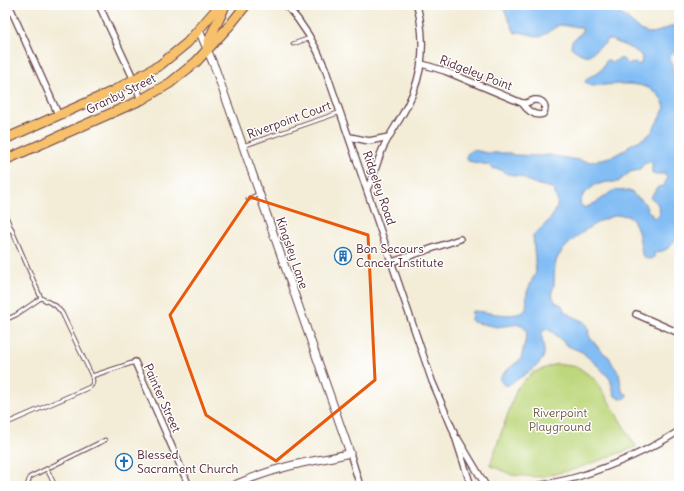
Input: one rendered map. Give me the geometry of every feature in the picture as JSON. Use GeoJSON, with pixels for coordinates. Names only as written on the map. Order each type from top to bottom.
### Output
{"type":"FeatureCollection","features":[{"type":"Feature","properties":{"kind":"main road","name":"Granby Street"},"geometry":{"type":"LineString","coordinates":[[5,139],[103,95],[160,65],[174,55],[199,30],[220,5]]}},
{"type":"Feature","properties":{"kind":"main road"},"geometry":{"type":"LineString","coordinates":[[207,50],[210,35],[225,5]]}},
{"type":"Feature","properties":{"kind":"main road","name":"Granby Street"},"geometry":{"type":"LineString","coordinates":[[5,160],[141,100],[184,73],[207,50],[246,5]]}},
{"type":"Feature","properties":{"kind":"street"},"geometry":{"type":"LineString","coordinates":[[9,5],[58,114]]}},
{"type":"Feature","properties":{"kind":"street"},"geometry":{"type":"LineString","coordinates":[[99,5],[134,80],[141,100]]}},
{"type":"Feature","properties":{"kind":"street","name":"Ridgeley Road"},"geometry":{"type":"LineString","coordinates":[[286,5],[317,48],[350,138],[432,381],[453,430],[471,486]]}},
{"type":"Feature","properties":{"kind":"street"},"geometry":{"type":"LineString","coordinates":[[367,189],[375,172],[382,150],[407,106],[417,82],[422,64],[423,50],[417,5]]}},
{"type":"Feature","properties":{"kind":"street","name":"Kingsley Lane"},"geometry":{"type":"LineString","coordinates":[[199,30],[217,74],[260,194],[350,453],[360,486]]}},
{"type":"Feature","properties":{"kind":"street","name":"Ridgeley Point"},"geometry":{"type":"LineString","coordinates":[[422,64],[452,74],[522,103]]}},
{"type":"Feature","properties":{"kind":"street"},"geometry":{"type":"LineString","coordinates":[[350,138],[369,141],[389,137]]}},
{"type":"Feature","properties":{"kind":"street"},"geometry":{"type":"LineString","coordinates":[[392,262],[460,239]]}},
{"type":"Feature","properties":{"kind":"street"},"geometry":{"type":"LineString","coordinates":[[636,314],[679,333]]}},
{"type":"Feature","properties":{"kind":"street","name":"Painter Street"},"geometry":{"type":"LineString","coordinates":[[135,362],[189,486]]}},
{"type":"Feature","properties":{"kind":"street","name":"Ridgeley Road"},"geometry":{"type":"LineString","coordinates":[[453,430],[486,486]]}},
{"type":"Feature","properties":{"kind":"street"},"geometry":{"type":"LineString","coordinates":[[537,486],[602,469],[626,459],[679,431]]}},
{"type":"Feature","properties":{"kind":"street"},"geometry":{"type":"LineString","coordinates":[[232,486],[262,474],[296,464],[338,457],[350,453]]}},
{"type":"Feature","properties":{"kind":"lane"},"geometry":{"type":"LineString","coordinates":[[293,44],[310,37]]}},
{"type":"Feature","properties":{"kind":"lane","name":"Riverpoint Court"},"geometry":{"type":"LineString","coordinates":[[243,146],[341,112]]}},
{"type":"Feature","properties":{"kind":"lane"},"geometry":{"type":"LineString","coordinates":[[248,199],[260,194]]}},
{"type":"Feature","properties":{"kind":"lane"},"geometry":{"type":"LineString","coordinates":[[5,214],[41,298],[56,306],[62,313],[93,381],[93,385],[90,387],[5,424]]}},
{"type":"Feature","properties":{"kind":"lane"},"geometry":{"type":"LineString","coordinates":[[5,233],[12,230]]}},
{"type":"Feature","properties":{"kind":"lane"},"geometry":{"type":"LineString","coordinates":[[5,320],[16,315],[41,298]]}},
{"type":"Feature","properties":{"kind":"lane"},"geometry":{"type":"LineString","coordinates":[[92,376],[135,362]]}},
{"type":"Feature","properties":{"kind":"lane"},"geometry":{"type":"LineString","coordinates":[[27,486],[30,478],[105,440]]}},
{"type":"Feature","properties":{"kind":"lane"},"geometry":{"type":"LineString","coordinates":[[47,469],[55,486]]}},
{"type":"Feature","properties":{"kind":"highlighted area"},"geometry":{"type":"Polygon","coordinates":[[[250,197],[368,235],[375,380],[276,461],[206,415],[170,315],[250,197]]]}},
{"type":"Feature","properties":{"kind":"green space","name":"Riverpoint Playground"},"geometry":{"type":"Polygon","coordinates":[[[556,364],[578,367],[596,380],[636,447],[576,469],[540,477],[512,475],[490,465],[517,388],[532,373],[556,364]]]}},
{"type":"Feature","properties":{"kind":"water"},"geometry":{"type":"Polygon","coordinates":[[[570,4],[589,4],[615,11],[639,29],[650,33],[661,31],[679,23],[679,48],[669,58],[672,64],[674,77],[679,87],[679,229],[672,244],[665,250],[653,254],[655,257],[651,259],[646,258],[642,254],[638,230],[632,219],[621,215],[612,216],[592,226],[572,240],[560,254],[555,265],[552,293],[555,302],[562,305],[565,312],[584,322],[588,326],[589,336],[600,350],[609,357],[619,373],[623,393],[627,394],[626,398],[621,399],[615,396],[610,379],[582,352],[568,346],[551,331],[546,329],[543,330],[542,333],[544,349],[543,359],[528,373],[505,386],[499,379],[506,371],[521,359],[527,333],[524,327],[520,324],[497,327],[473,322],[471,320],[472,311],[508,315],[521,313],[526,310],[527,292],[536,273],[533,235],[550,220],[556,210],[557,198],[552,188],[535,184],[519,176],[508,174],[499,169],[493,169],[489,165],[468,161],[466,156],[470,151],[510,153],[514,155],[549,155],[591,162],[613,156],[646,137],[651,133],[665,108],[661,98],[654,91],[645,87],[624,84],[593,86],[585,82],[589,77],[600,71],[608,59],[611,62],[623,59],[628,64],[636,63],[639,65],[642,61],[641,55],[630,48],[608,39],[606,43],[590,54],[583,55],[571,47],[572,41],[582,32],[582,28],[579,27],[559,25],[540,37],[520,32],[515,33],[502,5],[526,5],[534,9],[554,8],[570,4]],[[652,161],[644,164],[639,170],[630,172],[618,182],[607,182],[595,185],[583,195],[580,203],[585,208],[613,191],[625,190],[632,192],[645,203],[647,210],[652,214],[653,218],[657,217],[660,212],[659,207],[654,200],[650,198],[658,187],[664,186],[667,178],[664,174],[652,174],[652,161]]]}},
{"type":"Feature","properties":{"kind":"place","name":"Bon Secours Cancer Institute"},"geometry":{"type":"Point","coordinates":[343,256]}},
{"type":"Feature","properties":{"kind":"place","name":"Blessed Sacrament Church"},"geometry":{"type":"Point","coordinates":[124,462]}}]}
